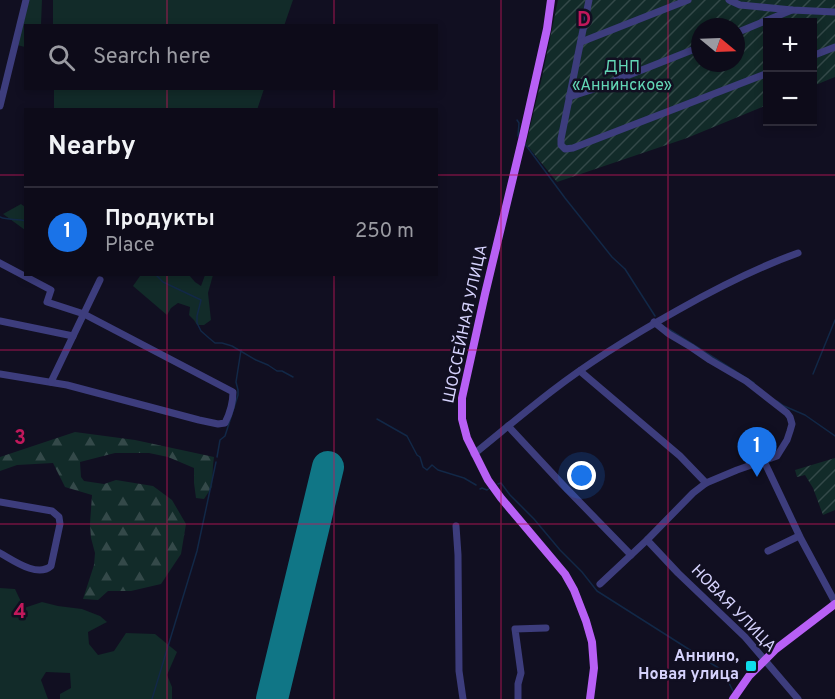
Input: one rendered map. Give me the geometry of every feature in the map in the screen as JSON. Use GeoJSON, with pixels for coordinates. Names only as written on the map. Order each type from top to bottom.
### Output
{"type":"FeatureCollection","features":[{"type":"Feature","properties":{"kind":"main road","name":"ШОССЕЙНАЯ УЛИЦА"},"geometry":{"type":"LineString","coordinates":[[551,0],[524,136],[462,398],[462,419],[467,438],[488,480],[565,574],[574,591],[592,642],[594,668],[590,699]]}},
{"type":"Feature","properties":{"kind":"main road"},"geometry":{"type":"LineString","coordinates":[[733,699],[764,660],[835,603]]}},
{"type":"Feature","properties":{"kind":"street"},"geometry":{"type":"LineString","coordinates":[[0,106],[26,0]]}},
{"type":"Feature","properties":{"kind":"street"},"geometry":{"type":"LineString","coordinates":[[589,0],[560,142],[565,149],[573,148],[763,75]]}},
{"type":"Feature","properties":{"kind":"street"},"geometry":{"type":"LineString","coordinates":[[581,42],[688,0]]}},
{"type":"Feature","properties":{"kind":"street"},"geometry":{"type":"LineString","coordinates":[[729,0],[740,5],[835,12]]}},
{"type":"Feature","properties":{"kind":"street"},"geometry":{"type":"LineString","coordinates":[[745,29],[792,10]]}},
{"type":"Feature","properties":{"kind":"street"},"geometry":{"type":"LineString","coordinates":[[817,55],[835,48]]}},
{"type":"Feature","properties":{"kind":"street"},"geometry":{"type":"LineString","coordinates":[[569,97],[691,51]]}},
{"type":"Feature","properties":{"kind":"street"},"geometry":{"type":"LineString","coordinates":[[474,454],[580,371],[654,322],[724,285],[798,253]]}},
{"type":"Feature","properties":{"kind":"street"},"geometry":{"type":"LineString","coordinates":[[0,263],[51,291],[47,302],[84,314],[233,393],[233,402],[225,423],[218,424],[51,382],[0,374]]}},
{"type":"Feature","properties":{"kind":"street"},"geometry":{"type":"LineString","coordinates":[[51,382],[100,280]]}},
{"type":"Feature","properties":{"kind":"street"},"geometry":{"type":"LineString","coordinates":[[0,321],[73,336]]}},
{"type":"Feature","properties":{"kind":"street"},"geometry":{"type":"LineString","coordinates":[[600,584],[706,483],[777,456],[787,440],[792,424],[787,413],[746,381],[669,334],[654,322]]}},
{"type":"Feature","properties":{"kind":"street"},"geometry":{"type":"LineString","coordinates":[[580,371],[680,456],[706,483]]}},
{"type":"Feature","properties":{"kind":"street"},"geometry":{"type":"LineString","coordinates":[[508,426],[632,555]]}},
{"type":"Feature","properties":{"kind":"street"},"geometry":{"type":"LineString","coordinates":[[764,461],[799,536],[835,603]]}},
{"type":"Feature","properties":{"kind":"street"},"geometry":{"type":"LineString","coordinates":[[0,502],[52,511],[59,517],[60,524],[53,561],[48,569],[39,570],[19,565],[0,553]]}},
{"type":"Feature","properties":{"kind":"street"},"geometry":{"type":"LineString","coordinates":[[456,526],[459,671],[463,699]]}},
{"type":"Feature","properties":{"kind":"street"},"geometry":{"type":"LineString","coordinates":[[768,551],[799,536]]}},
{"type":"Feature","properties":{"kind":"street","name":"НОВАЯ УЛИЦА"},"geometry":{"type":"LineString","coordinates":[[647,540],[745,637],[798,699]]}},
{"type":"Feature","properties":{"kind":"street"},"geometry":{"type":"LineString","coordinates":[[518,699],[521,674],[516,629],[546,628]]}},
{"type":"Feature","properties":{"kind":"green space"},"geometry":{"type":"Polygon","coordinates":[[[29,0],[42,0],[41,24],[24,24],[24,47],[17,45],[29,0]]]}},
{"type":"Feature","properties":{"kind":"green space"},"geometry":{"type":"Polygon","coordinates":[[[53,0],[293,0],[285,24],[53,24],[53,0]]]}},
{"type":"Feature","properties":{"kind":"green space","name":"ДНП «Аннинское»"},"geometry":{"type":"Polygon","coordinates":[[[558,0],[835,0],[835,77],[817,84],[817,18],[763,18],[763,107],[687,138],[557,182],[526,144],[558,0]]]}},
{"type":"Feature","properties":{"kind":"green space"},"geometry":{"type":"Polygon","coordinates":[[[54,90],[264,90],[258,108],[54,108],[54,90]]]}},
{"type":"Feature","properties":{"kind":"green space"},"geometry":{"type":"Polygon","coordinates":[[[21,204],[24,206],[24,229],[3,214],[21,204]]]}},
{"type":"Feature","properties":{"kind":"green space"},"geometry":{"type":"Polygon","coordinates":[[[140,276],[190,276],[201,286],[205,276],[213,276],[208,293],[211,320],[204,325],[197,325],[189,315],[190,307],[178,303],[167,315],[133,286],[140,276]]]}},
{"type":"Feature","properties":{"kind":"green space"},"geometry":{"type":"Polygon","coordinates":[[[75,432],[135,440],[214,457],[212,487],[204,499],[196,498],[194,468],[168,457],[149,453],[115,453],[80,462],[81,477],[84,481],[104,484],[116,480],[153,486],[172,500],[186,524],[181,554],[161,584],[131,591],[108,591],[98,600],[83,599],[94,565],[95,553],[90,524],[92,495],[65,487],[53,463],[17,465],[0,471],[0,457],[75,432]]]}},
{"type":"Feature","properties":{"kind":"green space"},"geometry":{"type":"Polygon","coordinates":[[[835,458],[835,510],[823,515],[813,488],[805,475],[797,477],[795,470],[835,458]]]}},
{"type":"Feature","properties":{"kind":"green space"},"geometry":{"type":"Polygon","coordinates":[[[0,588],[15,589],[24,608],[42,602],[82,609],[100,616],[107,622],[88,632],[89,644],[98,655],[114,651],[126,633],[155,634],[177,652],[167,675],[172,687],[172,699],[60,699],[60,694],[71,688],[70,673],[46,672],[41,680],[48,699],[0,699],[0,588]]]}},
{"type":"Feature","properties":{"kind":"waterway"},"geometry":{"type":"LineString","coordinates":[[517,120],[519,123],[518,136]]}},
{"type":"Feature","properties":{"kind":"waterway"},"geometry":{"type":"LineString","coordinates":[[525,144],[612,257],[625,269],[655,316]]}},
{"type":"Feature","properties":{"kind":"waterway"},"geometry":{"type":"LineString","coordinates":[[0,217],[24,221]]}},
{"type":"Feature","properties":{"kind":"waterway"},"geometry":{"type":"LineString","coordinates":[[157,276],[163,282],[201,300],[197,323],[201,331],[215,343],[232,346],[277,371],[293,377]]}},
{"type":"Feature","properties":{"kind":"waterway"},"geometry":{"type":"LineString","coordinates":[[813,374],[835,320]]}},
{"type":"Feature","properties":{"kind":"waterway"},"geometry":{"type":"LineString","coordinates":[[667,328],[754,383]]}},
{"type":"Feature","properties":{"kind":"waterway"},"geometry":{"type":"LineString","coordinates":[[217,457],[220,440],[225,436],[238,395],[236,382],[241,350]]}},
{"type":"Feature","properties":{"kind":"waterway"},"geometry":{"type":"LineString","coordinates":[[777,401],[805,415],[835,436]]}},
{"type":"Feature","properties":{"kind":"waterway"},"geometry":{"type":"LineString","coordinates":[[377,419],[407,436],[420,457],[423,467],[427,470],[432,465],[438,470],[464,478],[476,485]]}},
{"type":"Feature","properties":{"kind":"waterway"},"geometry":{"type":"LineString","coordinates":[[152,699],[197,551],[216,462]]}},
{"type":"Feature","properties":{"kind":"waterway"},"geometry":{"type":"LineString","coordinates":[[498,484],[501,483],[597,591],[720,669],[733,691]]}},
{"type":"Feature","properties":{"kind":"waterway"},"geometry":{"type":"LineString","coordinates":[[480,489],[490,488]]}},
{"type":"Feature","properties":{"kind":"runway"},"geometry":{"type":"LineString","coordinates":[[272,699],[328,467]]}},
{"type":"Feature","properties":{"kind":"place","name":"Продукты"},"geometry":{"type":"Point","coordinates":[757,477]}},
{"type":"Feature","properties":{"kind":"place","name":"Аннино, Новая улица"},"geometry":{"type":"Point","coordinates":[751,666]}}]}
